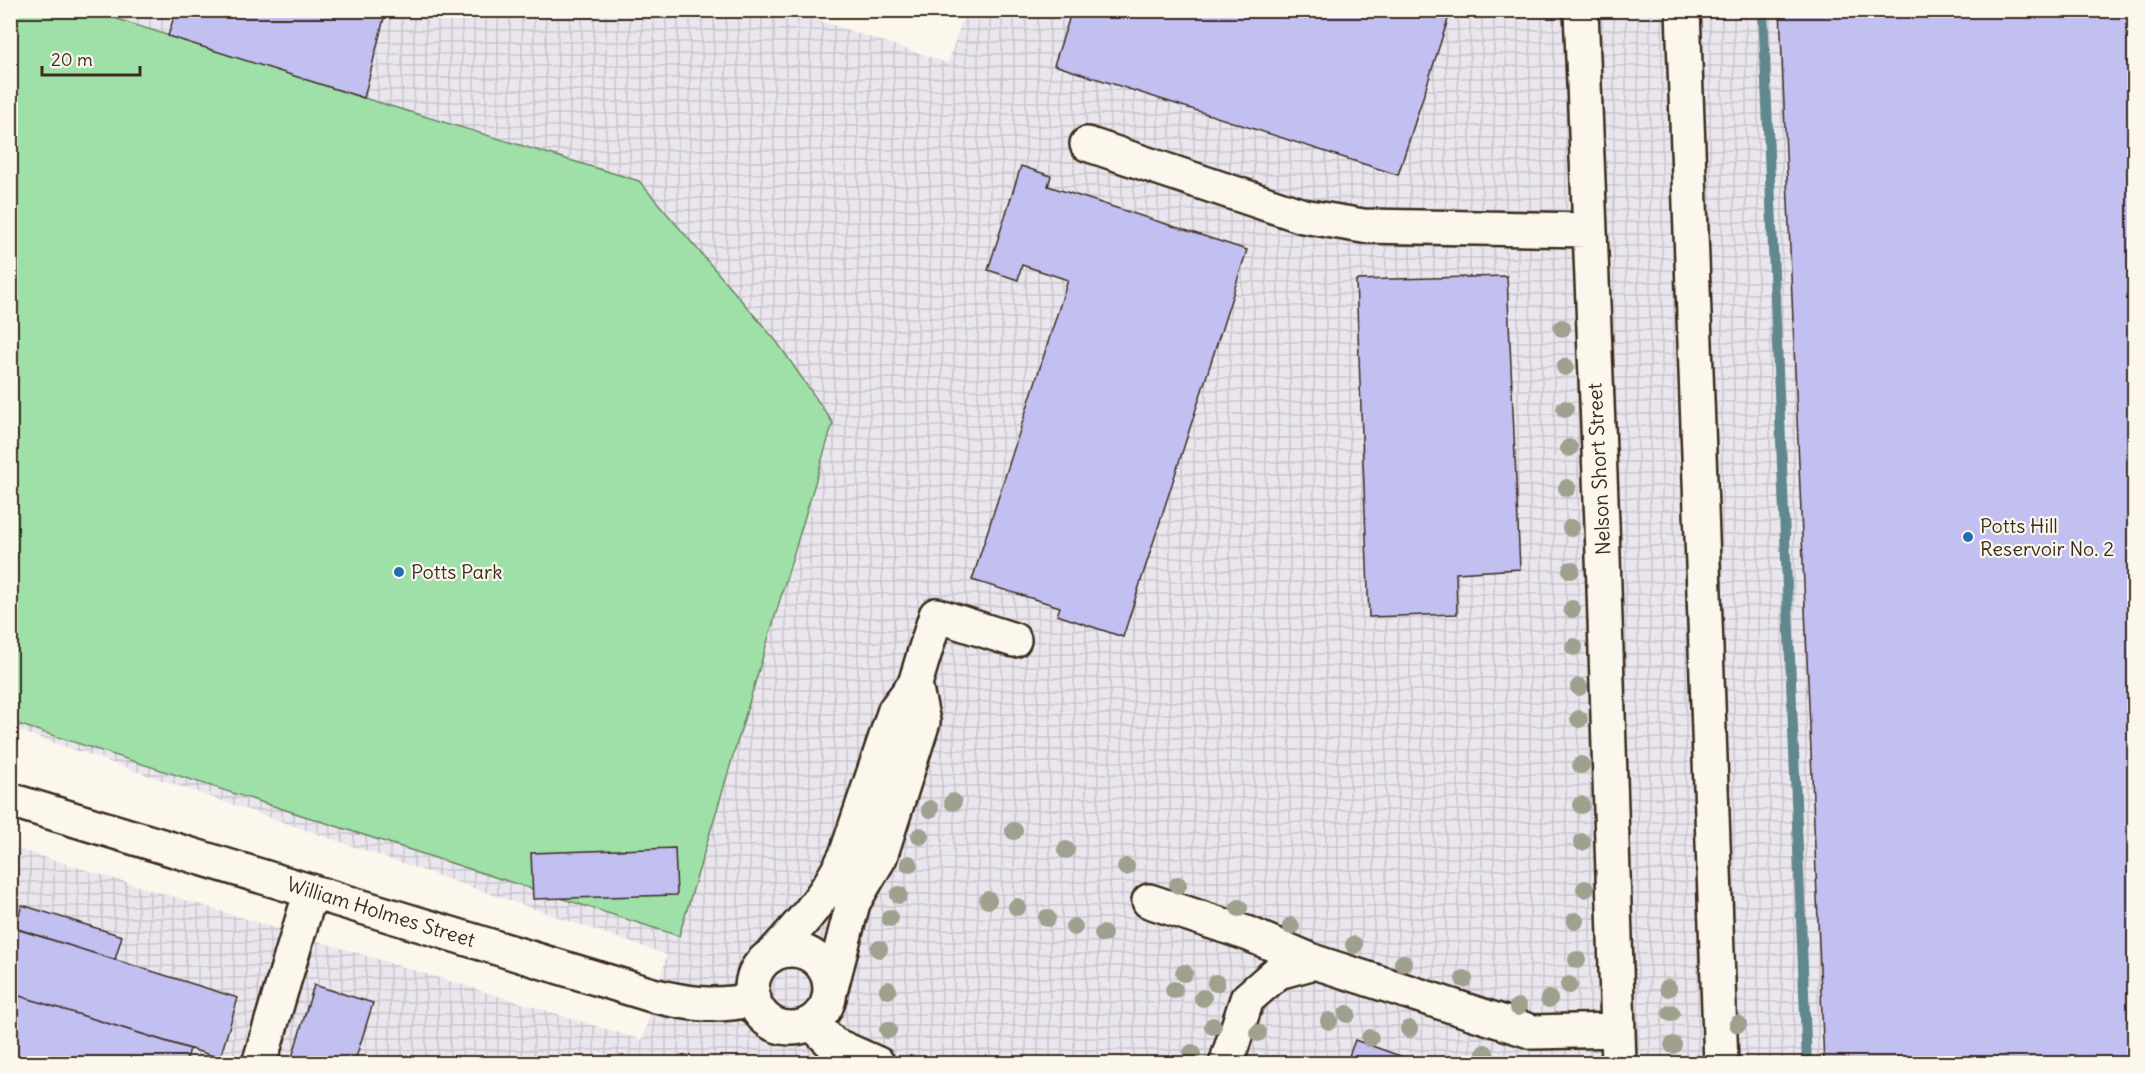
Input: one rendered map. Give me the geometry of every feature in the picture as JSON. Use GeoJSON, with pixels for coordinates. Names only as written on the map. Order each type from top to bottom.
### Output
{"type":"FeatureCollection","features":[{"type":"Feature","properties":{"kind":"street","name":"Nelson Short Street"},"geometry":{"type":"LineString","coordinates":[[1581,10],[1588,230],[1602,524],[1619,1064]]}},
{"type":"Feature","properties":{"kind":"street"},"geometry":{"type":"LineString","coordinates":[[1683,10],[1721,1064]]}},
{"type":"Feature","properties":{"kind":"street"},"geometry":{"type":"LineString","coordinates":[[1087,144],[1303,216],[1363,226],[1588,230]]}},
{"type":"Feature","properties":{"kind":"street"},"geometry":{"type":"LineString","coordinates":[[915,684],[923,722],[880,857],[853,903],[829,1002],[812,1023],[799,1027],[778,1026],[766,1019],[754,999],[754,977],[760,965],[818,904],[837,875],[846,855],[895,710],[915,684],[936,615],[1014,640]]}},
{"type":"Feature","properties":{"kind":"street","name":"William Holmes Street"},"geometry":{"type":"LineString","coordinates":[[10,800],[684,1003],[727,1005],[754,999]]}},
{"type":"Feature","properties":{"kind":"street"},"geometry":{"type":"LineString","coordinates":[[260,1064],[311,891]]}},
{"type":"Feature","properties":{"kind":"street"},"geometry":{"type":"LineString","coordinates":[[1149,901],[1249,934],[1315,962],[1533,1032],[1618,1030]]}},
{"type":"Feature","properties":{"kind":"street"},"geometry":{"type":"LineString","coordinates":[[771,956],[783,951],[801,951],[813,957],[828,975],[831,988]]}},
{"type":"Feature","properties":{"kind":"street"},"geometry":{"type":"LineString","coordinates":[[1226,1064],[1247,999],[1278,972],[1315,962]]}},
{"type":"Feature","properties":{"kind":"street"},"geometry":{"type":"LineString","coordinates":[[812,1023],[833,1044],[878,1064]]}},
{"type":"Feature","properties":{"kind":"shaded area"},"geometry":{"type":"Polygon","coordinates":[[[965,10],[2134,11],[2134,1063],[11,1063],[11,847],[642,1040],[667,955],[11,728],[11,11],[791,11],[948,63],[965,10]]]}},
{"type":"Feature","properties":{"kind":"green space","name":"Potts Park"},"geometry":{"type":"Polygon","coordinates":[[[11,11],[92,11],[364,98],[639,181],[777,342],[833,423],[679,936],[11,722],[11,11]]]}},
{"type":"Feature","properties":{"kind":"building"},"geometry":{"type":"Polygon","coordinates":[[[176,10],[386,10],[364,98],[168,36],[176,10]]]}},
{"type":"Feature","properties":{"kind":"building"},"geometry":{"type":"Polygon","coordinates":[[[1072,10],[1451,10],[1398,175],[1054,65],[1072,10]]]}},
{"type":"Feature","properties":{"kind":"building","name":"Potts Hill Reservoir No. 2"},"geometry":{"type":"Polygon","coordinates":[[[1780,10],[2134,10],[2134,1064],[1824,1064],[1780,10]]]}},
{"type":"Feature","properties":{"kind":"building"},"geometry":{"type":"Polygon","coordinates":[[[1021,166],[1051,176],[1048,186],[1247,250],[1123,637],[1057,615],[1060,607],[972,580],[1068,280],[1022,265],[1018,280],[988,270],[1021,166]]]}},
{"type":"Feature","properties":{"kind":"building"},"geometry":{"type":"Polygon","coordinates":[[[1507,276],[1520,569],[1456,573],[1457,614],[1369,617],[1356,280],[1507,276]]]}},
{"type":"Feature","properties":{"kind":"building"},"geometry":{"type":"Polygon","coordinates":[[[675,848],[677,895],[533,899],[531,853],[675,848]]]}},
{"type":"Feature","properties":{"kind":"building"},"geometry":{"type":"Polygon","coordinates":[[[22,905],[122,936],[115,960],[15,928],[22,905]]]}},
{"type":"Feature","properties":{"kind":"building"},"geometry":{"type":"Polygon","coordinates":[[[10,927],[238,998],[220,1058],[10,993],[10,927]]]}},
{"type":"Feature","properties":{"kind":"building"},"geometry":{"type":"Polygon","coordinates":[[[314,985],[373,1003],[354,1064],[290,1064],[314,985]]]}},
{"type":"Feature","properties":{"kind":"building"},"geometry":{"type":"Polygon","coordinates":[[[10,993],[190,1049],[185,1064],[31,1064],[10,1057],[10,993]]]}},
{"type":"Feature","properties":{"kind":"building"},"geometry":{"type":"Polygon","coordinates":[[[1355,1040],[1423,1064],[1346,1064],[1355,1040]]]}},
{"type":"Feature","properties":{"kind":"waterway"},"geometry":{"type":"LineString","coordinates":[[1763,10],[1807,1064]]}},
{"type":"Feature","properties":{"kind":"place","name":"Potts Hill Reservoir No. 2"},"geometry":{"type":"Point","coordinates":[1968,537]}},
{"type":"Feature","properties":{"kind":"place","name":"Potts Park"},"geometry":{"type":"Point","coordinates":[399,572]}}]}
